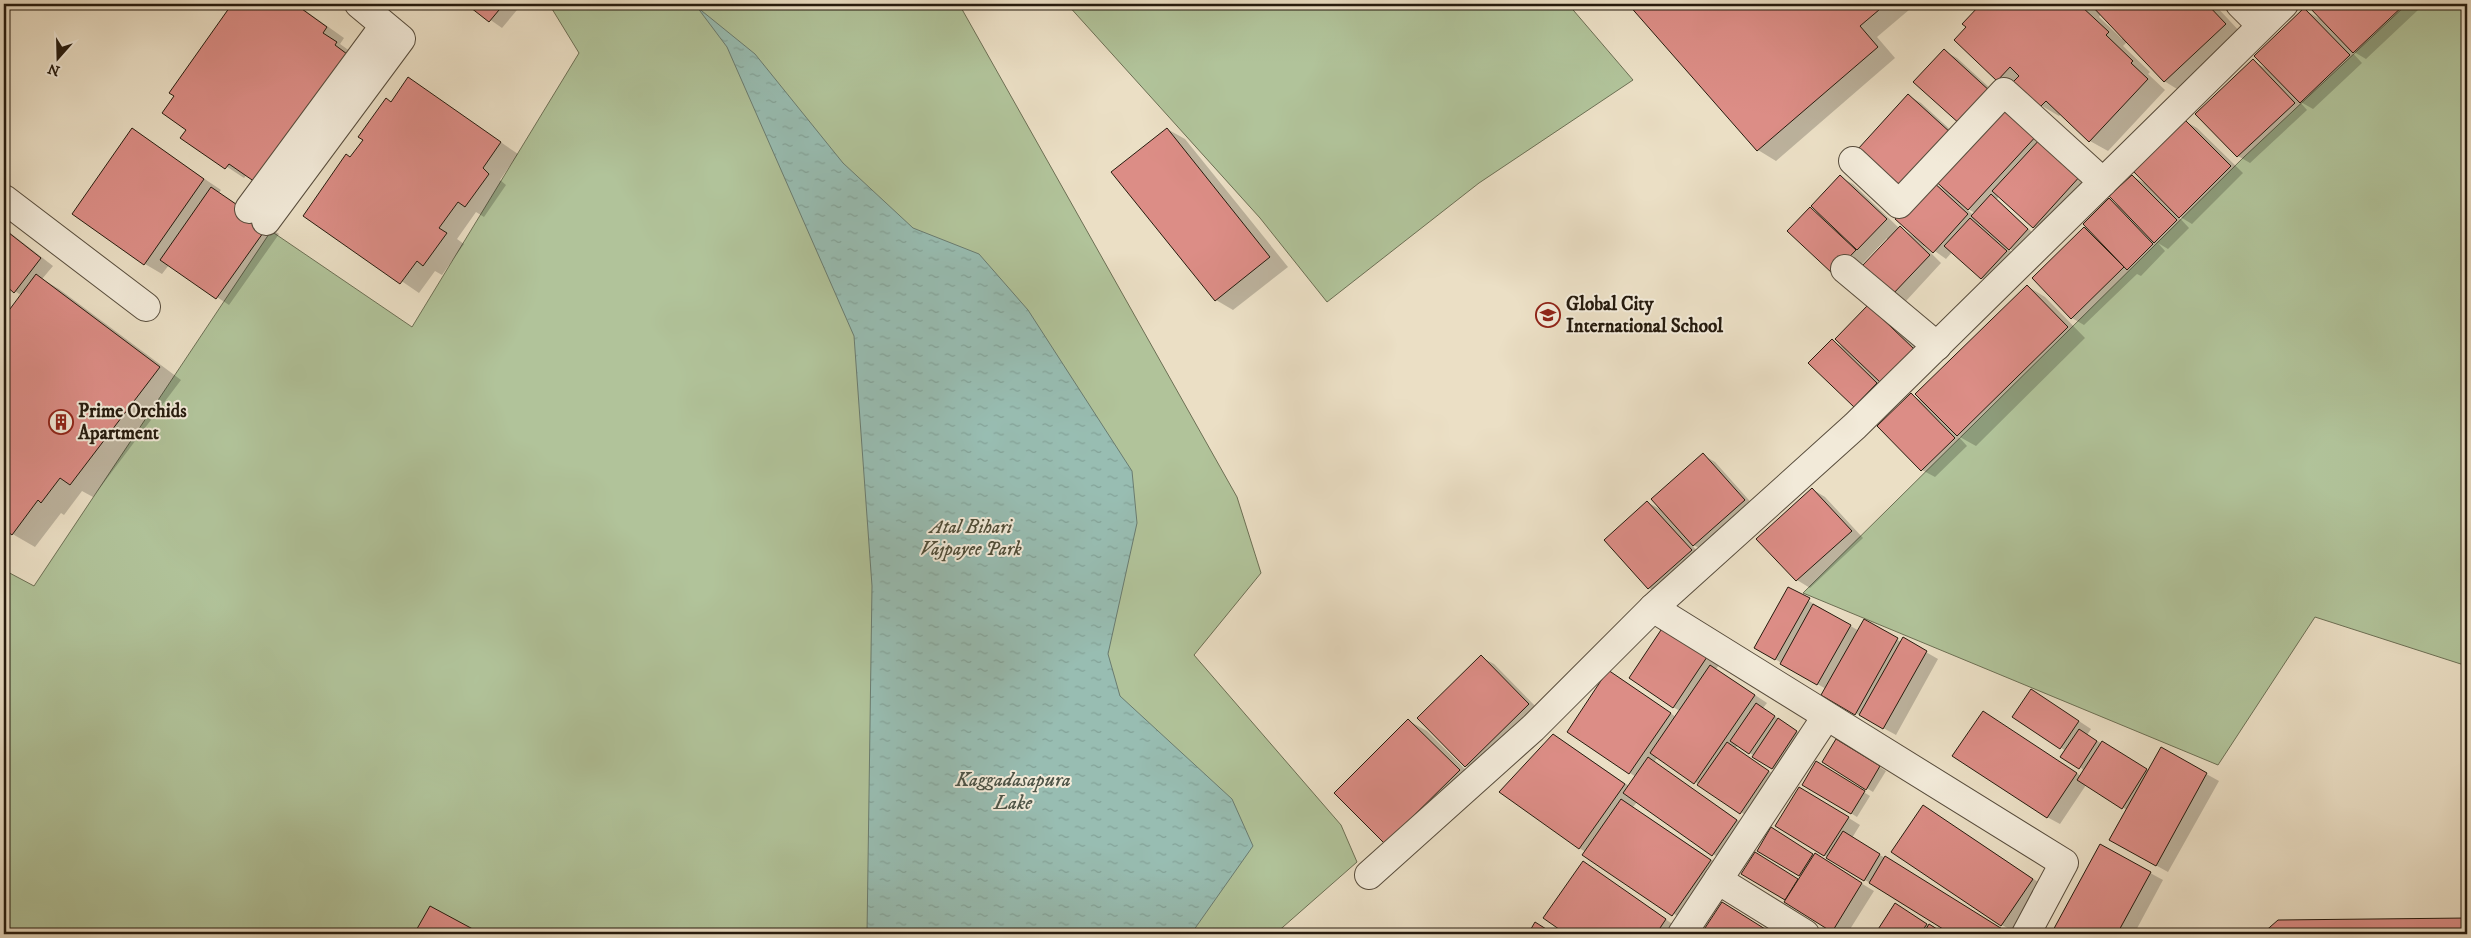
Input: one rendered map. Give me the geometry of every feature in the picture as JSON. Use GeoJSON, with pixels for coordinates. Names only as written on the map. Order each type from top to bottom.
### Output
{"type":"FeatureCollection","features":[{"type":"Feature","properties":{"kind":"street"},"geometry":{"type":"LineString","coordinates":[[258,215],[401,39],[358,4]]}},
{"type":"Feature","properties":{"kind":"street"},"geometry":{"type":"LineString","coordinates":[[2240,4],[2261,25]]}},
{"type":"Feature","properties":{"kind":"street"},"geometry":{"type":"LineString","coordinates":[[1369,875],[1532,728],[1653,608],[1856,426],[2284,4]]}},
{"type":"Feature","properties":{"kind":"street"},"geometry":{"type":"LineString","coordinates":[[1853,161],[1899,204],[2004,92],[2103,182]]}},
{"type":"Feature","properties":{"kind":"street"},"geometry":{"type":"LineString","coordinates":[[4,199],[146,308]]}},
{"type":"Feature","properties":{"kind":"street"},"geometry":{"type":"LineString","coordinates":[[1844,269],[1937,346]]}},
{"type":"Feature","properties":{"kind":"street"},"geometry":{"type":"LineString","coordinates":[[1653,608],[2064,863],[2026,934]]}},
{"type":"Feature","properties":{"kind":"street"},"geometry":{"type":"LineString","coordinates":[[1682,934],[1826,717]]}},
{"type":"Feature","properties":{"kind":"street"},"geometry":{"type":"LineString","coordinates":[[1718,880],[1805,934]]}},
{"type":"Feature","properties":{"kind":"green space","name":"Atal Bihari Vajpayee Park"},"geometry":{"type":"Polygon","coordinates":[[[549,4],[959,4],[1237,497],[1261,573],[1194,655],[1341,825],[1357,862],[1275,934],[4,934],[4,570],[34,586],[271,231],[412,327],[579,53],[549,4]]]}},
{"type":"Feature","properties":{"kind":"green space"},"geometry":{"type":"Polygon","coordinates":[[[1067,4],[1568,4],[1633,80],[1479,183],[1327,302],[1260,218],[1067,4]]]}},
{"type":"Feature","properties":{"kind":"green space"},"geometry":{"type":"Polygon","coordinates":[[[2407,4],[2467,4],[2467,666],[2315,617],[2218,765],[1803,593],[2244,157],[2407,4]]]}},
{"type":"Feature","properties":{"kind":"water","name":"Kaggadasapura Lake"},"geometry":{"type":"Polygon","coordinates":[[[697,7],[755,54],[843,163],[913,228],[979,254],[1028,310],[1132,471],[1137,523],[1108,654],[1120,696],[1232,799],[1253,846],[1191,934],[867,934],[872,586],[854,336],[727,47],[697,7]]]}},
{"type":"Feature","properties":{"kind":"building"},"geometry":{"type":"Polygon","coordinates":[[[232,4],[295,4],[327,27],[323,33],[337,42],[335,45],[347,54],[255,182],[229,164],[225,169],[180,138],[186,130],[162,113],[174,96],[169,93],[232,4]]]}},
{"type":"Feature","properties":{"kind":"building"},"geometry":{"type":"Polygon","coordinates":[[[466,4],[504,4],[489,22],[466,4]]]}},
{"type":"Feature","properties":{"kind":"building"},"geometry":{"type":"Polygon","coordinates":[[[1628,4],[1886,4],[1860,26],[1878,47],[1757,151],[1628,4]]]}},
{"type":"Feature","properties":{"kind":"building"},"geometry":{"type":"Polygon","coordinates":[[[1977,4],[2083,4],[2081,6],[2109,32],[2106,35],[2133,61],[2131,63],[2148,79],[2089,142],[2046,101],[2040,107],[2013,82],[2019,76],[2010,67],[1997,81],[1954,40],[1966,27],[1962,24],[1979,6],[1977,4]]]}},
{"type":"Feature","properties":{"kind":"building"},"geometry":{"type":"Polygon","coordinates":[[[2090,4],[2207,4],[2226,24],[2164,82],[2090,4]]]}},
{"type":"Feature","properties":{"kind":"building"},"geometry":{"type":"Polygon","coordinates":[[[2312,4],[2405,4],[2353,53],[2309,7],[2312,4]]]}},
{"type":"Feature","properties":{"kind":"building"},"geometry":{"type":"Polygon","coordinates":[[[2304,8],[2350,55],[2300,103],[2254,56],[2304,8]]]}},
{"type":"Feature","properties":{"kind":"building"},"geometry":{"type":"Polygon","coordinates":[[[1944,49],[1992,93],[1961,125],[1913,82],[1944,49]]]}},
{"type":"Feature","properties":{"kind":"building"},"geometry":{"type":"Polygon","coordinates":[[[2253,59],[2295,103],[2237,157],[2195,114],[2253,59]]]}},
{"type":"Feature","properties":{"kind":"building"},"geometry":{"type":"Polygon","coordinates":[[[408,77],[501,142],[483,168],[489,174],[465,207],[458,202],[439,228],[447,233],[423,266],[417,261],[400,284],[303,216],[346,154],[350,157],[363,140],[358,137],[386,98],[391,102],[408,77]]]}},
{"type":"Feature","properties":{"kind":"building"},"geometry":{"type":"Polygon","coordinates":[[[1908,94],[1952,134],[1902,189],[1858,149],[1908,94]]]}},
{"type":"Feature","properties":{"kind":"building"},"geometry":{"type":"Polygon","coordinates":[[[2004,102],[2039,133],[1968,210],[1933,179],[2004,102]]]}},
{"type":"Feature","properties":{"kind":"building"},"geometry":{"type":"Polygon","coordinates":[[[2185,120],[2231,166],[2179,218],[2133,171],[2185,120]]]}},
{"type":"Feature","properties":{"kind":"building"},"geometry":{"type":"Polygon","coordinates":[[[132,128],[204,179],[144,265],[72,214],[132,128]]]}},
{"type":"Feature","properties":{"kind":"building"},"geometry":{"type":"Polygon","coordinates":[[[1167,128],[1270,257],[1215,301],[1111,172],[1167,128]]]}},
{"type":"Feature","properties":{"kind":"building"},"geometry":{"type":"Polygon","coordinates":[[[2042,137],[2082,174],[2033,228],[1992,191],[2042,137]]]}},
{"type":"Feature","properties":{"kind":"building"},"geometry":{"type":"Polygon","coordinates":[[[1840,175],[1887,219],[1857,250],[1811,206],[1840,175]]]}},
{"type":"Feature","properties":{"kind":"building"},"geometry":{"type":"Polygon","coordinates":[[[2132,175],[2177,220],[2154,243],[2109,196],[2132,175]]]}},
{"type":"Feature","properties":{"kind":"building"},"geometry":{"type":"Polygon","coordinates":[[[1931,180],[1968,214],[1933,253],[1895,219],[1931,180]]]}},
{"type":"Feature","properties":{"kind":"building"},"geometry":{"type":"Polygon","coordinates":[[[211,187],[268,226],[216,299],[160,260],[211,187]]]}},
{"type":"Feature","properties":{"kind":"building"},"geometry":{"type":"Polygon","coordinates":[[[1991,194],[2028,229],[2009,250],[1971,216],[1991,194]]]}},
{"type":"Feature","properties":{"kind":"building"},"geometry":{"type":"Polygon","coordinates":[[[2109,198],[2153,244],[2127,270],[2083,224],[2109,198]]]}},
{"type":"Feature","properties":{"kind":"building"},"geometry":{"type":"Polygon","coordinates":[[[1810,207],[1856,250],[1833,274],[1787,231],[1810,207]]]}},
{"type":"Feature","properties":{"kind":"building"},"geometry":{"type":"Polygon","coordinates":[[[1970,218],[2007,251],[1981,279],[1944,246],[1970,218]]]}},
{"type":"Feature","properties":{"kind":"building"},"geometry":{"type":"Polygon","coordinates":[[[1900,226],[1930,255],[1892,295],[1862,266],[1900,226]]]}},
{"type":"Feature","properties":{"kind":"building"},"geometry":{"type":"Polygon","coordinates":[[[2084,227],[2124,267],[2071,319],[2032,278],[2084,227]]]}},
{"type":"Feature","properties":{"kind":"building"},"geometry":{"type":"Polygon","coordinates":[[[4,229],[41,258],[14,293],[4,284],[4,229]]]}},
{"type":"Feature","properties":{"kind":"building","name":"Prime Orchids Apartment"},"geometry":{"type":"Polygon","coordinates":[[[36,274],[160,367],[70,485],[60,478],[41,503],[38,500],[12,535],[4,529],[4,317],[36,274]]]}},
{"type":"Feature","properties":{"kind":"building"},"geometry":{"type":"Polygon","coordinates":[[[2027,285],[2068,327],[1957,436],[1915,394],[2027,285]]]}},
{"type":"Feature","properties":{"kind":"building"},"geometry":{"type":"Polygon","coordinates":[[[1868,305],[1914,349],[1881,383],[1835,339],[1868,305]]]}},
{"type":"Feature","properties":{"kind":"building"},"geometry":{"type":"Polygon","coordinates":[[[1832,339],[1877,383],[1854,407],[1808,363],[1832,339]]]}},
{"type":"Feature","properties":{"kind":"building"},"geometry":{"type":"Polygon","coordinates":[[[1911,393],[1955,438],[1921,471],[1877,426],[1911,393]]]}},
{"type":"Feature","properties":{"kind":"building"},"geometry":{"type":"Polygon","coordinates":[[[1703,453],[1745,500],[1693,546],[1651,499],[1703,453]]]}},
{"type":"Feature","properties":{"kind":"building"},"geometry":{"type":"Polygon","coordinates":[[[1812,488],[1852,531],[1796,581],[1756,539],[1812,488]]]}},
{"type":"Feature","properties":{"kind":"building"},"geometry":{"type":"Polygon","coordinates":[[[1647,501],[1692,550],[1648,589],[1604,540],[1647,501]]]}},
{"type":"Feature","properties":{"kind":"building"},"geometry":{"type":"Polygon","coordinates":[[[1788,587],[1810,598],[1775,660],[1754,648],[1788,587]]]}},
{"type":"Feature","properties":{"kind":"building"},"geometry":{"type":"Polygon","coordinates":[[[1813,604],[1851,625],[1817,685],[1780,664],[1813,604]]]}},
{"type":"Feature","properties":{"kind":"building"},"geometry":{"type":"Polygon","coordinates":[[[1864,619],[1898,638],[1855,715],[1821,695],[1864,619]]]}},
{"type":"Feature","properties":{"kind":"building"},"geometry":{"type":"Polygon","coordinates":[[[1663,627],[1707,657],[1673,708],[1629,678],[1663,627]]]}},
{"type":"Feature","properties":{"kind":"building"},"geometry":{"type":"Polygon","coordinates":[[[1903,637],[1927,651],[1883,729],[1859,715],[1903,637]]]}},
{"type":"Feature","properties":{"kind":"building"},"geometry":{"type":"Polygon","coordinates":[[[1481,655],[1529,704],[1465,767],[1417,718],[1481,655]]]}},
{"type":"Feature","properties":{"kind":"building"},"geometry":{"type":"Polygon","coordinates":[[[1710,665],[1755,695],[1694,784],[1650,753],[1710,665]]]}},
{"type":"Feature","properties":{"kind":"building"},"geometry":{"type":"Polygon","coordinates":[[[1608,670],[1671,713],[1629,774],[1567,732],[1608,670]]]}},
{"type":"Feature","properties":{"kind":"building"},"geometry":{"type":"Polygon","coordinates":[[[2031,689],[2079,721],[2060,749],[2012,717],[2031,689]]]}},
{"type":"Feature","properties":{"kind":"building"},"geometry":{"type":"Polygon","coordinates":[[[1756,703],[1775,716],[1749,754],[1730,741],[1756,703]]]}},
{"type":"Feature","properties":{"kind":"building"},"geometry":{"type":"Polygon","coordinates":[[[1983,711],[2077,773],[2047,818],[1952,756],[1983,711]]]}},
{"type":"Feature","properties":{"kind":"building"},"geometry":{"type":"Polygon","coordinates":[[[1778,718],[1797,731],[1772,769],[1752,757],[1778,718]]]}},
{"type":"Feature","properties":{"kind":"building"},"geometry":{"type":"Polygon","coordinates":[[[1408,719],[1460,770],[1385,844],[1334,793],[1408,719]]]}},
{"type":"Feature","properties":{"kind":"building"},"geometry":{"type":"Polygon","coordinates":[[[2079,729],[2097,741],[2079,769],[2060,757],[2079,729]]]}},
{"type":"Feature","properties":{"kind":"building"},"geometry":{"type":"Polygon","coordinates":[[[1553,734],[1625,784],[1579,849],[1499,792],[1553,734]]]}},
{"type":"Feature","properties":{"kind":"building"},"geometry":{"type":"Polygon","coordinates":[[[1836,739],[1880,766],[1866,790],[1822,762],[1836,739]]]}},
{"type":"Feature","properties":{"kind":"building"},"geometry":{"type":"Polygon","coordinates":[[[2102,741],[2147,769],[2122,809],[2077,780],[2102,741]]]}},
{"type":"Feature","properties":{"kind":"building"},"geometry":{"type":"Polygon","coordinates":[[[1727,742],[1769,771],[1740,814],[1697,785],[1727,742]]]}},
{"type":"Feature","properties":{"kind":"building"},"geometry":{"type":"Polygon","coordinates":[[[2161,747],[2207,773],[2156,866],[2109,840],[2161,747]]]}},
{"type":"Feature","properties":{"kind":"building"},"geometry":{"type":"Polygon","coordinates":[[[1648,757],[1737,820],[1712,856],[1623,793],[1648,757]]]}},
{"type":"Feature","properties":{"kind":"building"},"geometry":{"type":"Polygon","coordinates":[[[1816,761],[1865,791],[1851,814],[1802,785],[1816,761]]]}},
{"type":"Feature","properties":{"kind":"building"},"geometry":{"type":"Polygon","coordinates":[[[1799,787],[1849,817],[1824,856],[1775,826],[1799,787]]]}},
{"type":"Feature","properties":{"kind":"building"},"geometry":{"type":"Polygon","coordinates":[[[1621,799],[1711,860],[1672,916],[1582,855],[1621,799]]]}},
{"type":"Feature","properties":{"kind":"building"},"geometry":{"type":"Polygon","coordinates":[[[1923,805],[2033,879],[2001,926],[1891,852],[1923,805]]]}},
{"type":"Feature","properties":{"kind":"building"},"geometry":{"type":"Polygon","coordinates":[[[1771,827],[1813,854],[1799,876],[1757,851],[1771,827]]]}},
{"type":"Feature","properties":{"kind":"building"},"geometry":{"type":"Polygon","coordinates":[[[1843,831],[1880,854],[1864,881],[1826,858],[1843,831]]]}},
{"type":"Feature","properties":{"kind":"building"},"geometry":{"type":"Polygon","coordinates":[[[2100,844],[2151,872],[2117,934],[2051,934],[2100,844]]]}},
{"type":"Feature","properties":{"kind":"building"},"geometry":{"type":"Polygon","coordinates":[[[1755,852],[1798,879],[1785,900],[1741,874],[1755,852]]]}},
{"type":"Feature","properties":{"kind":"building"},"geometry":{"type":"Polygon","coordinates":[[[1815,853],[1862,883],[1832,932],[1784,902],[1815,853]]]}},
{"type":"Feature","properties":{"kind":"building"},"geometry":{"type":"Polygon","coordinates":[[[1885,856],[2007,932],[2006,934],[1951,934],[1869,883],[1885,856]]]}},
{"type":"Feature","properties":{"kind":"building"},"geometry":{"type":"Polygon","coordinates":[[[1583,861],[1666,919],[1656,934],[1566,934],[1543,918],[1583,861]]]}},
{"type":"Feature","properties":{"kind":"building"},"geometry":{"type":"Polygon","coordinates":[[[1722,902],[1773,934],[1701,934],[1722,902]]]}},
{"type":"Feature","properties":{"kind":"building"},"geometry":{"type":"Polygon","coordinates":[[[1895,903],[1927,924],[1920,934],[1875,934],[1895,903]]]}},
{"type":"Feature","properties":{"kind":"building"},"geometry":{"type":"Polygon","coordinates":[[[430,906],[482,934],[414,934],[430,906]]]}},
{"type":"Feature","properties":{"kind":"building"},"geometry":{"type":"Polygon","coordinates":[[[2467,918],[2467,934],[2262,934],[2278,920],[2467,918]]]}},
{"type":"Feature","properties":{"kind":"building"},"geometry":{"type":"Polygon","coordinates":[[[1535,922],[1554,934],[1528,934],[1535,922]]]}},
{"type":"Feature","properties":{"kind":"building"},"geometry":{"type":"Polygon","coordinates":[[[1929,924],[1945,934],[1923,934],[1929,924]]]}},
{"type":"Feature","properties":{"kind":"place","name":"Global City International School"},"geometry":{"type":"Point","coordinates":[1548,315]}},
{"type":"Feature","properties":{"kind":"place","name":"Prime Orchids Apartment"},"geometry":{"type":"Point","coordinates":[61,422]}}]}
